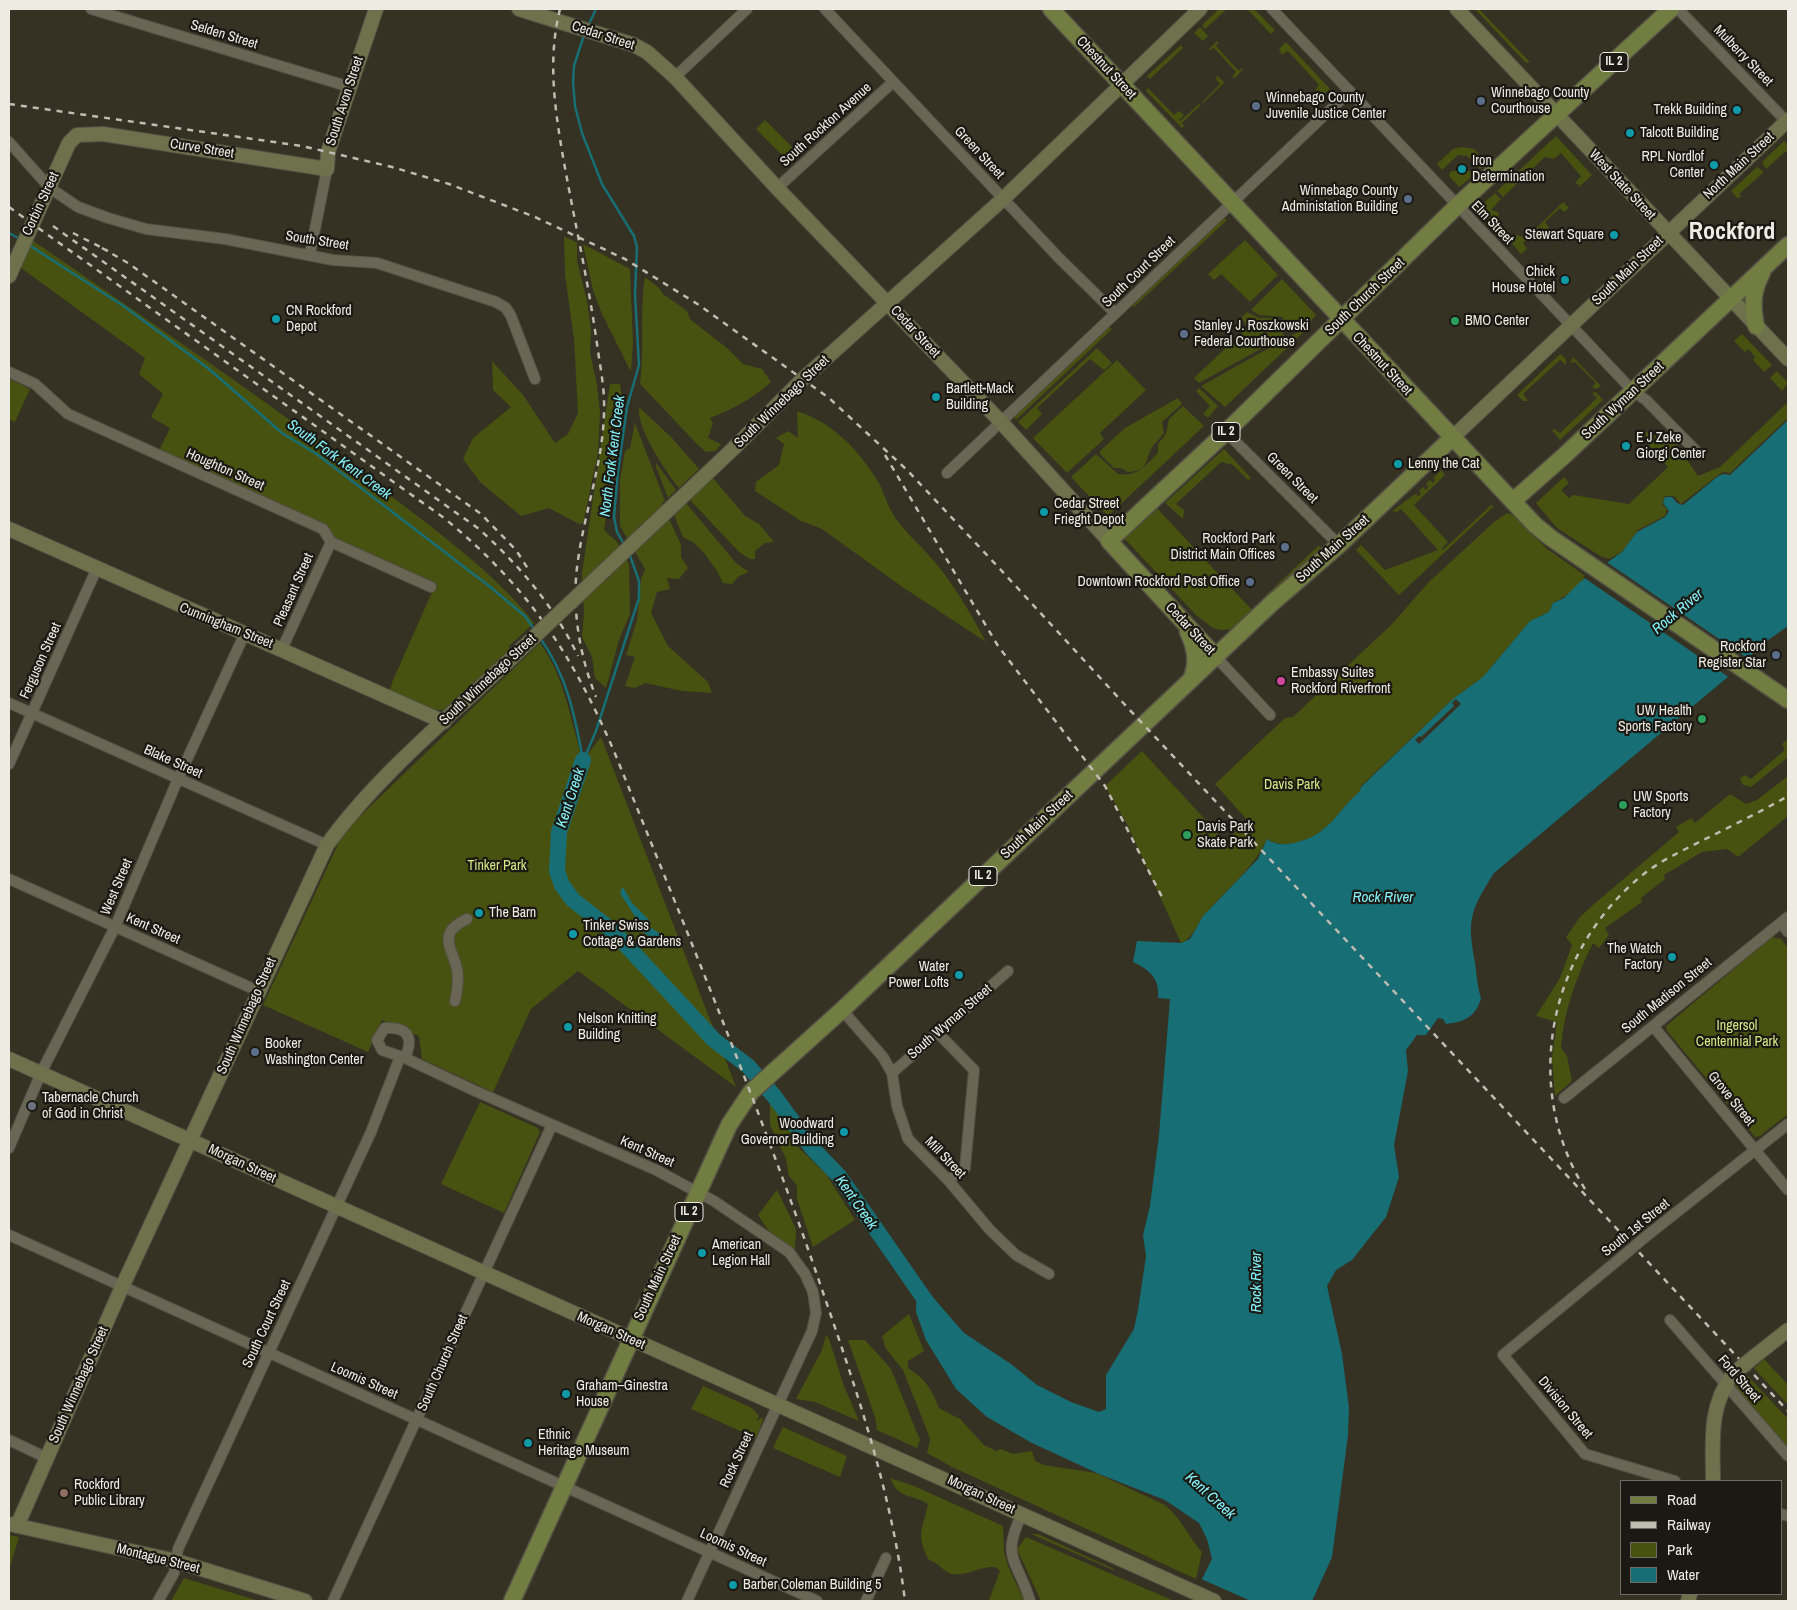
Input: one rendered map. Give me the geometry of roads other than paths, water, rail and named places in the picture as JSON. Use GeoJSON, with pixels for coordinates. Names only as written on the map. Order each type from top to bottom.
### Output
{"type":"FeatureCollection","features":[{"type":"Feature","properties":{"kind":"main road","name":"South Avon Street"},"geometry":{"type":"LineString","coordinates":[[327,169],[328,152],[376,9]]}},
{"type":"Feature","properties":{"kind":"main road","name":"Cedar Street"},"geometry":{"type":"LineString","coordinates":[[519,9],[605,36],[647,52],[675,77],[777,188],[1000,421],[1216,657]]}},
{"type":"Feature","properties":{"kind":"main road","name":"Chestnut Street"},"geometry":{"type":"LineString","coordinates":[[1051,9],[1452,438],[1551,538],[1788,700]]}},
{"type":"Feature","properties":{"kind":"main road","name":"South Winnebago Street"},"geometry":{"type":"LineString","coordinates":[[13,1525],[47,1458],[122,1286],[191,1141],[258,991],[327,845],[348,816],[444,722],[734,448],[803,379],[1003,199],[1120,84],[1200,9]]}},
{"type":"Feature","properties":{"kind":"main road","name":"West State Street"},"geometry":{"type":"LineString","coordinates":[[1457,9],[1667,234],[1788,359]]}},
{"type":"Feature","properties":{"kind":"main road","name":"IL 2"},"geometry":{"type":"LineString","coordinates":[[1556,116],[1671,9]]}},
{"type":"Feature","properties":{"kind":"main road","name":"South Church Street"},"geometry":{"type":"LineString","coordinates":[[1109,541],[1226,432],[1458,206],[1556,116]]}},
{"type":"Feature","properties":{"kind":"main road","name":"North Main Street"},"geometry":{"type":"LineString","coordinates":[[1667,234],[1788,121]]}},
{"type":"Feature","properties":{"kind":"main road","name":"Curve Street"},"geometry":{"type":"LineString","coordinates":[[77,135],[103,134],[327,169]]}},
{"type":"Feature","properties":{"kind":"main road","name":"Corbin Street"},"geometry":{"type":"LineString","coordinates":[[9,276],[69,143],[77,135]]}},
{"type":"Feature","properties":{"kind":"main road","name":"South Main Street"},"geometry":{"type":"LineString","coordinates":[[512,1601],[698,1191],[734,1116],[755,1089],[842,1010],[1270,604],[1339,545],[1667,234]]}},
{"type":"Feature","properties":{"kind":"main road","name":"South Wyman Street"},"geometry":{"type":"LineString","coordinates":[[1513,501],[1788,245]]}},
{"type":"Feature","properties":{"kind":"main road"},"geometry":{"type":"LineString","coordinates":[[1756,326],[1753,309],[1754,292],[1767,265]]}},
{"type":"Feature","properties":{"kind":"main road","name":"Cunningham Street"},"geometry":{"type":"LineString","coordinates":[[9,529],[170,603],[282,649],[444,722]]}},
{"type":"Feature","properties":{"kind":"main road"},"geometry":{"type":"LineString","coordinates":[[1184,623],[1194,644],[1196,654],[1196,664],[1190,681]]}},
{"type":"Feature","properties":{"kind":"main road","name":"Morgan Street"},"geometry":{"type":"LineString","coordinates":[[9,1059],[483,1274],[1214,1601]]}},
{"type":"Feature","properties":{"kind":"main road"},"geometry":{"type":"LineString","coordinates":[[1713,1480],[1713,1431],[1719,1394],[1729,1379],[1788,1330]]}},
{"type":"Feature","properties":{"kind":"main road","name":"Montague Street"},"geometry":{"type":"LineString","coordinates":[[13,1525],[176,1561],[305,1601]]}},
{"type":"Feature","properties":{"kind":"street","name":"Selden Street"},"geometry":{"type":"LineString","coordinates":[[91,9],[350,87]]}},
{"type":"Feature","properties":{"kind":"street"},"geometry":{"type":"LineString","coordinates":[[675,77],[747,9]]}},
{"type":"Feature","properties":{"kind":"street","name":"Green Street"},"geometry":{"type":"LineString","coordinates":[[825,9],[1003,199],[1115,314]]}},
{"type":"Feature","properties":{"kind":"street","name":"Elm Street"},"geometry":{"type":"LineString","coordinates":[[1272,9],[1633,391],[1646,400],[1697,452]]}},
{"type":"Feature","properties":{"kind":"street","name":"Mulberry Street"},"geometry":{"type":"LineString","coordinates":[[1678,9],[1788,121]]}},
{"type":"Feature","properties":{"kind":"street","name":"South Rockton Avenue"},"geometry":{"type":"LineString","coordinates":[[777,188],[893,82]]}},
{"type":"Feature","properties":{"kind":"street","name":"South Court Street"},"geometry":{"type":"LineString","coordinates":[[947,473],[1350,91]]}},
{"type":"Feature","properties":{"kind":"street","name":"South Street"},"geometry":{"type":"LineString","coordinates":[[9,142],[50,188],[78,208],[146,229],[225,239],[334,260],[377,263],[496,302],[506,308],[535,379]]}},
{"type":"Feature","properties":{"kind":"street","name":"South Avon Street"},"geometry":{"type":"LineString","coordinates":[[310,254],[327,169]]}},
{"type":"Feature","properties":{"kind":"street","name":"Houghton Street"},"geometry":{"type":"LineString","coordinates":[[9,372],[35,384],[68,414],[323,529],[331,542],[431,587]]}},
{"type":"Feature","properties":{"kind":"street","name":"Green Street"},"geometry":{"type":"LineString","coordinates":[[1226,432],[1339,545]]}},
{"type":"Feature","properties":{"kind":"street","name":"Pleasant Street"},"geometry":{"type":"LineString","coordinates":[[282,649],[331,542]]}},
{"type":"Feature","properties":{"kind":"street","name":"Ferguson Street"},"geometry":{"type":"LineString","coordinates":[[9,764],[97,568]]}},
{"type":"Feature","properties":{"kind":"street","name":"West Street"},"geometry":{"type":"LineString","coordinates":[[9,1148],[41,1073],[115,927],[178,779],[245,633]]}},
{"type":"Feature","properties":{"kind":"street","name":"Cedar Street"},"geometry":{"type":"LineString","coordinates":[[1216,657],[1270,715]]}},
{"type":"Feature","properties":{"kind":"street","name":"Blake Street"},"geometry":{"type":"LineString","coordinates":[[9,703],[327,845]]}},
{"type":"Feature","properties":{"kind":"street","name":"Kent Street"},"geometry":{"type":"LineString","coordinates":[[9,879],[258,991]]}},
{"type":"Feature","properties":{"kind":"street"},"geometry":{"type":"LineString","coordinates":[[455,1002],[457,974],[448,947],[449,936],[458,923],[467,919]]}},
{"type":"Feature","properties":{"kind":"street"},"geometry":{"type":"LineString","coordinates":[[1785,920],[1788,932]]}},
{"type":"Feature","properties":{"kind":"street","name":"South Madison Street"},"geometry":{"type":"LineString","coordinates":[[1564,1098],[1785,920]]}},
{"type":"Feature","properties":{"kind":"street","name":"South Wyman Street"},"geometry":{"type":"LineString","coordinates":[[892,1073],[1008,971]]}},
{"type":"Feature","properties":{"kind":"street","name":"Mill Street"},"geometry":{"type":"LineString","coordinates":[[842,1010],[883,1057],[892,1073],[897,1106],[908,1139],[948,1180],[990,1230],[1016,1254],[1049,1274]]}},
{"type":"Feature","properties":{"kind":"street","name":"Grove Street"},"geometry":{"type":"LineString","coordinates":[[1653,1026],[1788,1190]]}},
{"type":"Feature","properties":{"kind":"street"},"geometry":{"type":"LineString","coordinates":[[937,1032],[974,1070],[964,1168],[948,1180]]}},
{"type":"Feature","properties":{"kind":"street","name":"South Court Street"},"geometry":{"type":"LineString","coordinates":[[158,1601],[174,1573],[178,1549],[270,1353],[371,1132],[403,1057]]}},
{"type":"Feature","properties":{"kind":"street","name":"Kent Street"},"geometry":{"type":"LineString","coordinates":[[403,1057],[698,1191],[789,1252],[805,1274],[813,1292],[816,1313],[812,1331]]}},
{"type":"Feature","properties":{"kind":"street","name":"South 1st Street"},"geometry":{"type":"LineString","coordinates":[[1503,1355],[1644,1238],[1788,1124]]}},
{"type":"Feature","properties":{"kind":"street","name":"South Church Street"},"geometry":{"type":"LineString","coordinates":[[333,1601],[552,1125]]}},
{"type":"Feature","properties":{"kind":"street","name":"Loomis Street"},"geometry":{"type":"LineString","coordinates":[[9,1235],[817,1601]]}},
{"type":"Feature","properties":{"kind":"street","name":"Ford Street"},"geometry":{"type":"LineString","coordinates":[[1670,1320],[1729,1379],[1788,1456]]}},
{"type":"Feature","properties":{"kind":"street","name":"Rock Street"},"geometry":{"type":"LineString","coordinates":[[687,1601],[812,1331]]}},
{"type":"Feature","properties":{"kind":"street","name":"Division Street"},"geometry":{"type":"LineString","coordinates":[[1503,1355],[1585,1454],[1672,1480]]}},
{"type":"Feature","properties":{"kind":"street"},"geometry":{"type":"LineString","coordinates":[[9,1440],[47,1458]]}},
{"type":"Feature","properties":{"kind":"street"},"geometry":{"type":"LineString","coordinates":[[1022,1514],[1014,1529],[1011,1554],[1030,1601]]}},
{"type":"Feature","properties":{"kind":"street"},"geometry":{"type":"LineString","coordinates":[[866,1601],[886,1558]]}},
{"type":"Feature","properties":{"kind":"water","name":"Rock River"},"geometry":{"type":"Polygon","coordinates":[[[1788,420],[1788,626],[1764,643],[1729,676],[1494,873],[1480,897],[1472,916],[1471,936],[1481,998],[1479,1004],[1476,1010],[1464,1020],[1446,1024],[1443,1019],[1438,1018],[1426,1035],[1417,1035],[1406,1050],[1408,1071],[1394,1145],[1399,1177],[1386,1217],[1352,1260],[1336,1270],[1327,1286],[1342,1354],[1349,1408],[1348,1435],[1332,1557],[1312,1601],[1191,1601],[1212,1559],[1207,1539],[1199,1523],[1165,1500],[1099,1474],[1030,1442],[987,1417],[956,1389],[926,1340],[916,1312],[917,1279],[964,1333],[1011,1364],[1037,1385],[1071,1402],[1099,1412],[1106,1409],[1106,1375],[1134,1329],[1138,1310],[1146,1256],[1143,1235],[1150,1206],[1159,1135],[1170,999],[1158,998],[1157,985],[1153,976],[1133,962],[1137,941],[1181,943],[1190,939],[1203,916],[1258,859],[1267,839],[1277,843],[1291,844],[1306,839],[1324,829],[1360,791],[1361,787],[1454,698],[1483,677],[1530,621],[1549,612],[1553,603],[1564,598],[1580,582],[1622,552],[1637,532],[1665,517],[1669,511],[1663,503],[1665,497],[1672,497],[1677,503],[1683,505],[1717,477],[1723,474],[1730,475],[1788,420]]]}},
{"type":"Feature","properties":{"kind":"water"},"geometry":{"type":"Polygon","coordinates":[[[623,887],[632,903],[650,921],[650,927],[662,935],[664,942],[659,948],[655,948],[650,937],[640,930],[636,918],[620,893],[623,887]]]}},
{"type":"Feature","properties":{"kind":"waterway","name":"North Fork Kent Creek"},"geometry":{"type":"LineString","coordinates":[[588,26],[596,9]]}},
{"type":"Feature","properties":{"kind":"waterway","name":"North Fork Kent Creek"},"geometry":{"type":"LineString","coordinates":[[584,35],[574,66],[575,106],[582,133],[602,184],[634,236],[637,247],[635,294],[639,365],[627,407],[614,517],[617,532],[625,546]]}},
{"type":"Feature","properties":{"kind":"waterway","name":"South Fork Kent Creek"},"geometry":{"type":"LineString","coordinates":[[9,233],[20,239]]}},
{"type":"Feature","properties":{"kind":"waterway","name":"South Fork Kent Creek"},"geometry":{"type":"LineString","coordinates":[[29,245],[125,307],[209,369],[282,433],[318,455],[489,586],[525,616],[534,629]]}},
{"type":"Feature","properties":{"kind":"waterway","name":"North Fork Kent Creek"},"geometry":{"type":"LineString","coordinates":[[584,759],[596,731],[639,598],[639,581],[629,553]]}},
{"type":"Feature","properties":{"kind":"waterway","name":"South Fork Kent Creek"},"geometry":{"type":"LineString","coordinates":[[540,638],[557,666],[569,696],[583,760]]}},
{"type":"Feature","properties":{"kind":"waterway","name":"Kent Creek"},"geometry":{"type":"LineString","coordinates":[[583,760],[559,832],[557,871],[562,885],[573,900],[614,932],[714,1040],[748,1066],[774,1096],[812,1148],[839,1176],[930,1307]]}},
{"type":"Feature","properties":{"kind":"railway"},"geometry":{"type":"LineString","coordinates":[[560,9],[556,27],[553,62],[557,115],[566,175],[589,295],[604,395],[603,431],[581,541],[575,595],[581,647],[596,697]]}},
{"type":"Feature","properties":{"kind":"railway"},"geometry":{"type":"LineString","coordinates":[[9,104],[302,146],[392,167],[449,184],[535,217],[625,259],[699,305],[829,398],[907,470],[1788,1411]]}},
{"type":"Feature","properties":{"kind":"railway"},"geometry":{"type":"LineString","coordinates":[[9,207],[444,518],[501,570],[525,598],[566,655],[600,720],[616,756],[719,1013],[793,1207],[844,1353],[869,1434],[890,1517],[905,1601]]}},
{"type":"Feature","properties":{"kind":"railway"},"geometry":{"type":"LineString","coordinates":[[53,226],[479,529],[508,557],[535,588],[558,620],[578,656]]}},
{"type":"Feature","properties":{"kind":"railway"},"geometry":{"type":"LineString","coordinates":[[73,233],[108,251]]}},
{"type":"Feature","properties":{"kind":"railway"},"geometry":{"type":"LineString","coordinates":[[102,248],[128,263],[481,514],[516,550],[530,572]]}},
{"type":"Feature","properties":{"kind":"railway"},"geometry":{"type":"LineString","coordinates":[[885,455],[998,646],[1105,786],[1162,897]]}},
{"type":"Feature","properties":{"kind":"railway"},"geometry":{"type":"LineString","coordinates":[[1585,1189],[1565,1149],[1554,1106],[1550,1063],[1555,1020],[1567,979],[1586,939],[1612,904],[1652,868],[1788,796]]}},
{"type":"Feature","properties":{"kind":"place","name":"Winnebago County Courthouse"},"geometry":{"type":"Point","coordinates":[1481,101]}},
{"type":"Feature","properties":{"kind":"place","name":"Winnebago County Juvenile Justice Center"},"geometry":{"type":"Point","coordinates":[1256,106]}},
{"type":"Feature","properties":{"kind":"place","name":"Trekk Building"},"geometry":{"type":"Point","coordinates":[1737,110]}},
{"type":"Feature","properties":{"kind":"place","name":"Talcott Building"},"geometry":{"type":"Point","coordinates":[1630,133]}},
{"type":"Feature","properties":{"kind":"place","name":"RPL Nordlof Center"},"geometry":{"type":"Point","coordinates":[1714,165]}},
{"type":"Feature","properties":{"kind":"place","name":"Iron Determination"},"geometry":{"type":"Point","coordinates":[1462,169]}},
{"type":"Feature","properties":{"kind":"place","name":"Winnebago County Administation Building"},"geometry":{"type":"Point","coordinates":[1408,199]}},
{"type":"Feature","properties":{"kind":"place","name":"Stewart Square"},"geometry":{"type":"Point","coordinates":[1614,235]}},
{"type":"Feature","properties":{"kind":"place","name":"Chick House Hotel"},"geometry":{"type":"Point","coordinates":[1565,280]}},
{"type":"Feature","properties":{"kind":"place","name":"CN Rockford Depot"},"geometry":{"type":"Point","coordinates":[276,319]}},
{"type":"Feature","properties":{"kind":"place","name":"BMO Center"},"geometry":{"type":"Point","coordinates":[1455,321]}},
{"type":"Feature","properties":{"kind":"place","name":"Stanley J. Roszkowski Federal Courthouse"},"geometry":{"type":"Point","coordinates":[1184,334]}},
{"type":"Feature","properties":{"kind":"place","name":"Bartlett-Mack Building"},"geometry":{"type":"Point","coordinates":[936,397]}},
{"type":"Feature","properties":{"kind":"place","name":"E J Zeke Giorgi Center"},"geometry":{"type":"Point","coordinates":[1626,446]}},
{"type":"Feature","properties":{"kind":"place","name":"Lenny the Cat"},"geometry":{"type":"Point","coordinates":[1398,464]}},
{"type":"Feature","properties":{"kind":"place","name":"Cedar Street Frieght Depot"},"geometry":{"type":"Point","coordinates":[1044,512]}},
{"type":"Feature","properties":{"kind":"place","name":"Rockford Park District Main Offices"},"geometry":{"type":"Point","coordinates":[1285,547]}},
{"type":"Feature","properties":{"kind":"place","name":"Downtown Rockford Post Office"},"geometry":{"type":"Point","coordinates":[1250,582]}},
{"type":"Feature","properties":{"kind":"place","name":"Rockford Register Star"},"geometry":{"type":"Point","coordinates":[1776,655]}},
{"type":"Feature","properties":{"kind":"place","name":"Embassy Suites Rockford Riverfront"},"geometry":{"type":"Point","coordinates":[1281,681]}},
{"type":"Feature","properties":{"kind":"place","name":"UW Health Sports Factory"},"geometry":{"type":"Point","coordinates":[1702,719]}},
{"type":"Feature","properties":{"kind":"place","name":"UW Sports Factory"},"geometry":{"type":"Point","coordinates":[1623,805]}},
{"type":"Feature","properties":{"kind":"place","name":"Davis Park Skate Park"},"geometry":{"type":"Point","coordinates":[1187,835]}},
{"type":"Feature","properties":{"kind":"place","name":"The Barn"},"geometry":{"type":"Point","coordinates":[479,913]}},
{"type":"Feature","properties":{"kind":"place","name":"Tinker Swiss Cottage & Gardens"},"geometry":{"type":"Point","coordinates":[573,934]}},
{"type":"Feature","properties":{"kind":"place","name":"The Watch Factory"},"geometry":{"type":"Point","coordinates":[1672,957]}},
{"type":"Feature","properties":{"kind":"place","name":"Water Power Lofts"},"geometry":{"type":"Point","coordinates":[959,975]}},
{"type":"Feature","properties":{"kind":"place","name":"Nelson Knitting Building"},"geometry":{"type":"Point","coordinates":[568,1027]}},
{"type":"Feature","properties":{"kind":"place","name":"Booker Washington Center"},"geometry":{"type":"Point","coordinates":[255,1052]}},
{"type":"Feature","properties":{"kind":"place","name":"Tabernacle Church of God in Christ"},"geometry":{"type":"Point","coordinates":[32,1106]}},
{"type":"Feature","properties":{"kind":"place","name":"Woodward Governor Building"},"geometry":{"type":"Point","coordinates":[844,1132]}},
{"type":"Feature","properties":{"kind":"place","name":"American Legion Hall"},"geometry":{"type":"Point","coordinates":[702,1253]}},
{"type":"Feature","properties":{"kind":"place","name":"Graham–Ginestra House"},"geometry":{"type":"Point","coordinates":[566,1394]}},
{"type":"Feature","properties":{"kind":"place","name":"Ethnic Heritage Museum"},"geometry":{"type":"Point","coordinates":[528,1443]}},
{"type":"Feature","properties":{"kind":"place","name":"Rockford Public Library"},"geometry":{"type":"Point","coordinates":[64,1493]}},
{"type":"Feature","properties":{"kind":"place","name":"Barber Coleman Building 5"},"geometry":{"type":"Point","coordinates":[733,1585]}},
{"type":"Feature","properties":{"kind":"district","name":"Rockford"},"geometry":{"type":"Point","coordinates":[1732,233]}},
{"type":"Feature","properties":{"kind":"park label","name":"Davis Park"},"geometry":{"type":"Point","coordinates":[1292,785]}},
{"type":"Feature","properties":{"kind":"park label","name":"Tinker Park"},"geometry":{"type":"Point","coordinates":[497,866]}},
{"type":"Feature","properties":{"kind":"park label","name":"Ingersol Centennial Park"},"geometry":{"type":"Point","coordinates":[1737,1034]}}]}
